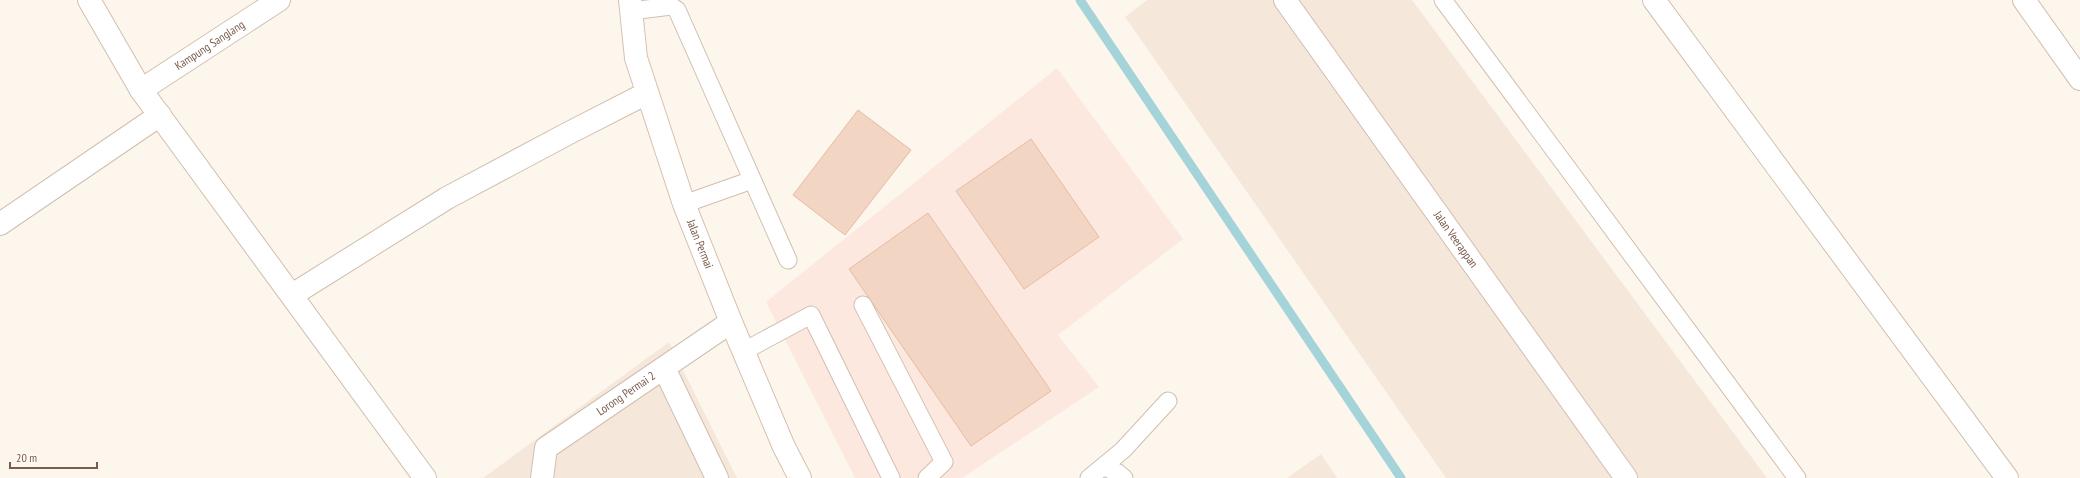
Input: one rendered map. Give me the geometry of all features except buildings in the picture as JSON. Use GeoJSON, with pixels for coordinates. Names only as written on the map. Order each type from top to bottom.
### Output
{"type":"FeatureCollection","features":[{"type":"Feature","properties":{"kind":"street"},"geometry":{"type":"LineString","coordinates":[[89,0],[142,90],[426,478]]}},
{"type":"Feature","properties":{"kind":"street","name":"Kampung Sanglang"},"geometry":{"type":"LineString","coordinates":[[142,90],[278,0]]}},
{"type":"Feature","properties":{"kind":"street","name":"Jalan Veerappan"},"geometry":{"type":"LineString","coordinates":[[1285,0],[1626,478]]}},
{"type":"Feature","properties":{"kind":"street"},"geometry":{"type":"LineString","coordinates":[[1654,0],[2007,478]]}},
{"type":"Feature","properties":{"kind":"street"},"geometry":{"type":"LineString","coordinates":[[2024,0],[2080,79]]}},
{"type":"Feature","properties":{"kind":"street","name":"Jalan Permai"},"geometry":{"type":"LineString","coordinates":[[631,6],[636,58],[684,204],[731,322],[784,447],[800,478]]}},
{"type":"Feature","properties":{"kind":"street"},"geometry":{"type":"LineString","coordinates":[[292,295],[447,198],[647,93]]}},
{"type":"Feature","properties":{"kind":"street"},"geometry":{"type":"LineString","coordinates":[[0,224],[160,115]]}},
{"type":"Feature","properties":{"kind":"street","name":"Lorong Permai 2"},"geometry":{"type":"LineString","coordinates":[[542,478],[546,448],[731,322]]}},
{"type":"Feature","properties":{"kind":"street"},"geometry":{"type":"LineString","coordinates":[[664,368],[717,478]]}},
{"type":"Feature","properties":{"kind":"lane"},"geometry":{"type":"LineString","coordinates":[[1443,0],[1797,478]]}},
{"type":"Feature","properties":{"kind":"lane"},"geometry":{"type":"LineString","coordinates":[[631,6],[671,6],[677,10],[788,260]]}},
{"type":"Feature","properties":{"kind":"lane"},"geometry":{"type":"LineString","coordinates":[[684,204],[752,180]]}},
{"type":"Feature","properties":{"kind":"lane"},"geometry":{"type":"LineString","coordinates":[[863,305],[944,462],[927,478]]}},
{"type":"Feature","properties":{"kind":"lane"},"geometry":{"type":"LineString","coordinates":[[744,351],[811,315],[891,478]]}},
{"type":"Feature","properties":{"kind":"lane"},"geometry":{"type":"LineString","coordinates":[[1089,478],[1105,467],[1123,450],[1168,401]]}},
{"type":"Feature","properties":{"kind":"lane"},"geometry":{"type":"LineString","coordinates":[[1105,467],[1118,473],[1124,478]]}},
{"type":"Feature","properties":{"kind":"shaded area"},"geometry":{"type":"Polygon","coordinates":[[[1147,0],[1412,0],[1767,478],[1446,478],[1125,17],[1147,0]]]}},
{"type":"Feature","properties":{"kind":"shaded area"},"geometry":{"type":"Polygon","coordinates":[[[1057,68],[1183,239],[1058,335],[1099,387],[962,478],[855,478],[766,302],[1057,68]]]}},
{"type":"Feature","properties":{"kind":"shaded area"},"geometry":{"type":"Polygon","coordinates":[[[669,342],[737,478],[483,478],[669,342]]]}},
{"type":"Feature","properties":{"kind":"shaded area"},"geometry":{"type":"Polygon","coordinates":[[[1321,454],[1337,478],[1287,478],[1321,454]]]}},
{"type":"Feature","properties":{"kind":"waterway"},"geometry":{"type":"LineString","coordinates":[[1080,0],[1401,478]]}}]}
